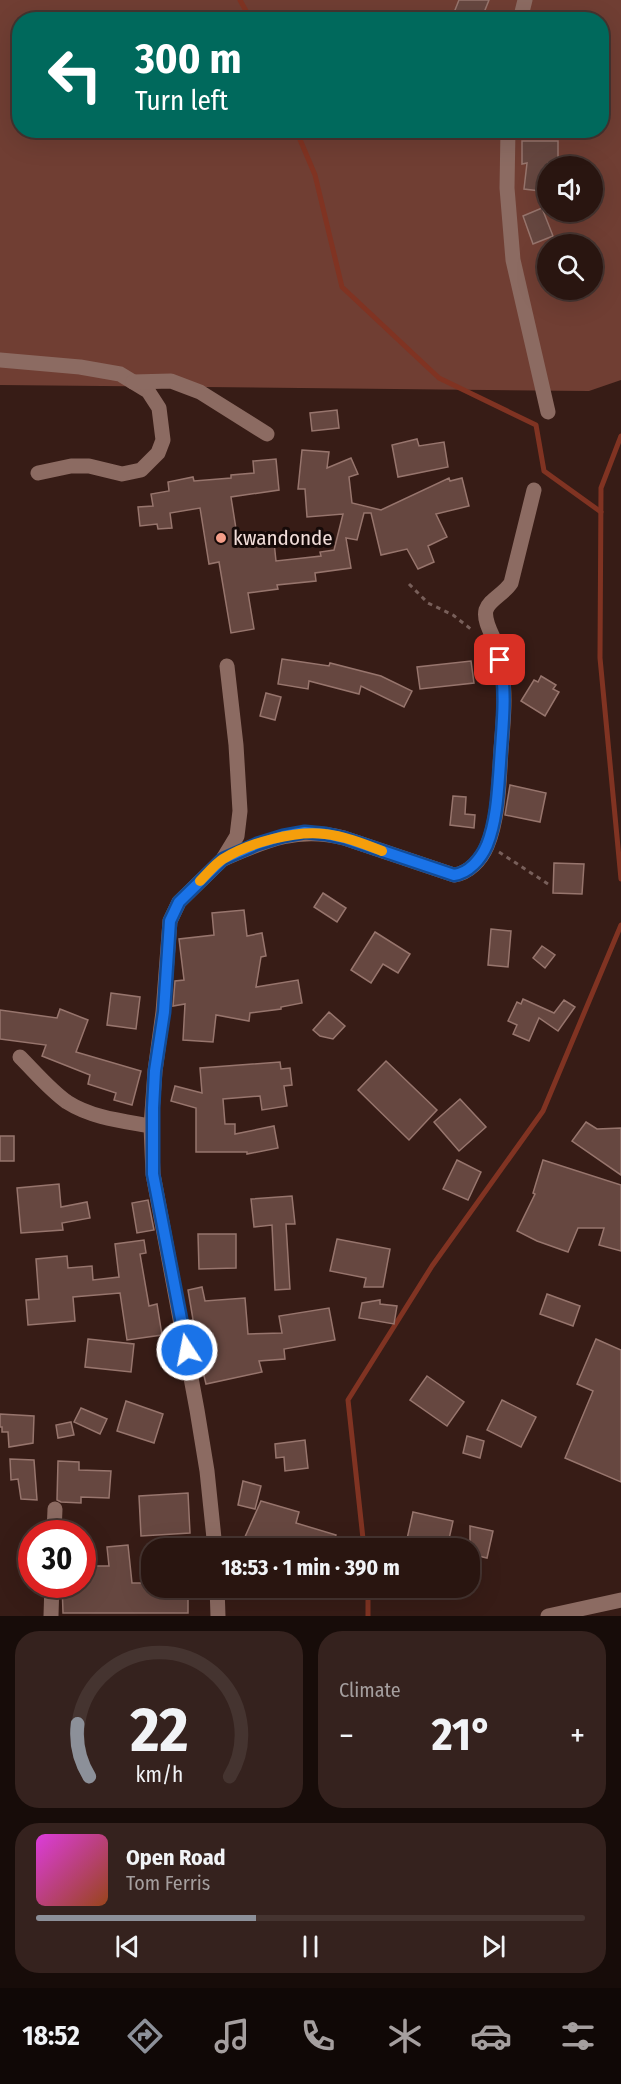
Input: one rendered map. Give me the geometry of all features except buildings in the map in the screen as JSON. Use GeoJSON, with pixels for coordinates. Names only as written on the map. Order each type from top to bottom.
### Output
{"type":"FeatureCollection","features":[{"type":"Feature","properties":{"kind":"street"},"geometry":{"type":"LineString","coordinates":[[508,138],[507,188],[513,260],[548,412]]}},
{"type":"Feature","properties":{"kind":"street"},"geometry":{"type":"LineString","coordinates":[[0,360],[80,367],[120,374],[148,391],[159,408],[163,440],[158,453],[141,470],[122,474],[89,466],[71,466],[38,473]]}},
{"type":"Feature","properties":{"kind":"street"},"geometry":{"type":"LineString","coordinates":[[133,382],[171,381],[200,392],[267,434]]}},
{"type":"Feature","properties":{"kind":"street"},"geometry":{"type":"LineString","coordinates":[[223,859],[257,844],[305,832],[326,834],[454,875],[463,874],[479,860],[487,846],[494,820],[504,700],[502,672],[486,609],[490,602],[506,591],[511,583],[534,490]]}},
{"type":"Feature","properties":{"kind":"street"},"geometry":{"type":"LineString","coordinates":[[214,1538],[198,1410],[153,1174],[152,1126],[155,1071],[164,1012],[170,921],[179,902],[223,859],[237,836],[240,810],[236,745],[227,666]]}},
{"type":"Feature","properties":{"kind":"street"},"geometry":{"type":"LineString","coordinates":[[20,1057],[66,1101],[84,1111],[111,1119],[152,1126]]}},
{"type":"Feature","properties":{"kind":"street"},"geometry":{"type":"LineString","coordinates":[[55,1509],[55,1520]]}},
{"type":"Feature","properties":{"kind":"street"},"geometry":{"type":"LineString","coordinates":[[51,1616],[52,1598]]}},
{"type":"Feature","properties":{"kind":"street"},"geometry":{"type":"LineString","coordinates":[[217,1598],[218,1616]]}},
{"type":"Feature","properties":{"kind":"street"},"geometry":{"type":"LineString","coordinates":[[548,1616],[621,1600]]}},
{"type":"Feature","properties":{"kind":"path"},"geometry":{"type":"LineString","coordinates":[[410,584],[428,603],[453,615],[497,649]]}},
{"type":"Feature","properties":{"kind":"path"},"geometry":{"type":"LineString","coordinates":[[487,846],[515,861],[548,884]]}},
{"type":"Feature","properties":{"kind":"shaded area"},"geometry":{"type":"Polygon","coordinates":[[[0,0],[621,0],[621,380],[589,391],[0,385],[0,0]]]}},
{"type":"Feature","properties":{"kind":"waterway"},"geometry":{"type":"LineString","coordinates":[[240,0],[247,12]]}},
{"type":"Feature","properties":{"kind":"waterway"},"geometry":{"type":"LineString","coordinates":[[299,138],[315,175],[342,287],[439,378],[536,425],[544,471],[601,512]]}},
{"type":"Feature","properties":{"kind":"waterway"},"geometry":{"type":"LineString","coordinates":[[621,436],[601,488],[600,658],[621,879]]}},
{"type":"Feature","properties":{"kind":"waterway"},"geometry":{"type":"LineString","coordinates":[[363,1538],[348,1400],[432,1266],[543,1111],[621,925]]}},
{"type":"Feature","properties":{"kind":"waterway"},"geometry":{"type":"LineString","coordinates":[[368,1598],[368,1616]]}},
{"type":"Feature","properties":{"kind":"slow traffic"},"geometry":{"type":"LineString","coordinates":[[200,881],[223,859],[257,844],[305,832],[344,838],[382,851]]}},
{"type":"Feature","properties":{"kind":"place","name":"kwandonde"},"geometry":{"type":"Point","coordinates":[221,538]}},
{"type":"Feature","properties":{"kind":"route"},"geometry":{"type":"LineString","coordinates":[[187,1350],[153,1174],[152,1126],[155,1071],[164,1012],[170,921],[179,902],[223,859],[257,844],[305,832],[344,838],[454,875],[463,874],[479,860],[487,846],[494,820],[504,700],[500,660]]}}]}
